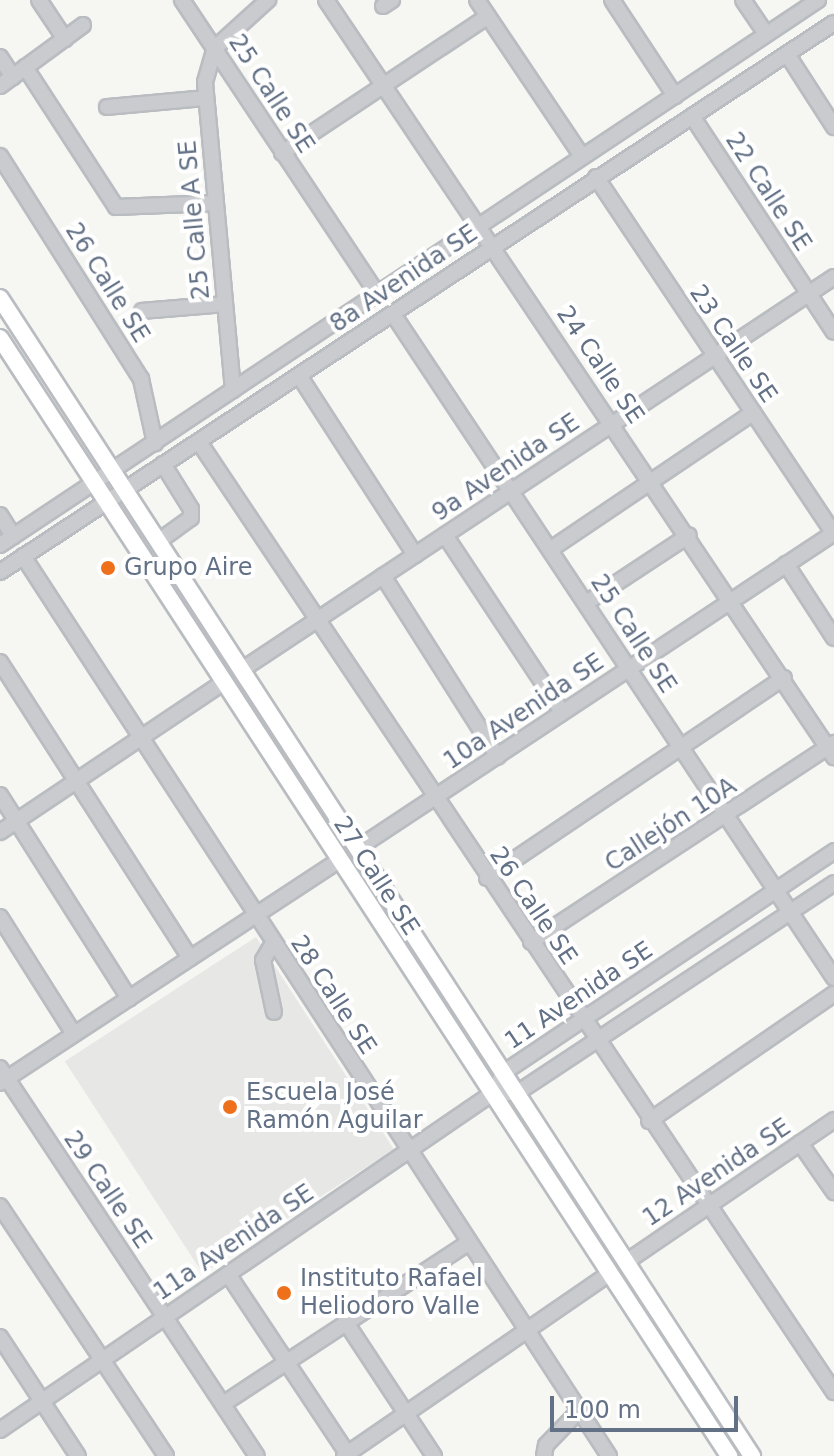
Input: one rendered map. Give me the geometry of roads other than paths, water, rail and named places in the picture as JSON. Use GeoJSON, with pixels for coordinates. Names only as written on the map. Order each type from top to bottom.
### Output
{"type":"FeatureCollection","features":[{"type":"Feature","properties":{"kind":"main road","name":"27 Calle SE"},"geometry":{"type":"LineString","coordinates":[[0,298],[752,1456]]}},
{"type":"Feature","properties":{"kind":"main road","name":"27 Calle SE"},"geometry":{"type":"LineString","coordinates":[[0,338],[729,1456]]}},
{"type":"Feature","properties":{"kind":"street"},"geometry":{"type":"LineString","coordinates":[[39,0],[65,39]]}},
{"type":"Feature","properties":{"kind":"street","name":"25 Calle SE"},"geometry":{"type":"LineString","coordinates":[[182,0],[376,292]]}},
{"type":"Feature","properties":{"kind":"street"},"geometry":{"type":"LineString","coordinates":[[215,48],[268,0]]}},
{"type":"Feature","properties":{"kind":"street","name":"24 Calle SE"},"geometry":{"type":"LineString","coordinates":[[326,0],[832,749]]}},
{"type":"Feature","properties":{"kind":"street"},"geometry":{"type":"LineString","coordinates":[[477,0],[582,156]]}},
{"type":"Feature","properties":{"kind":"street"},"geometry":{"type":"LineString","coordinates":[[612,0],[675,96]]}},
{"type":"Feature","properties":{"kind":"street"},"geometry":{"type":"LineString","coordinates":[[743,0],[766,34]]}},
{"type":"Feature","properties":{"kind":"street","name":"8a Avenida SE"},"geometry":{"type":"LineString","coordinates":[[0,545],[477,224],[818,0]]}},
{"type":"Feature","properties":{"kind":"street"},"geometry":{"type":"LineString","coordinates":[[282,153],[488,16]]}},
{"type":"Feature","properties":{"kind":"street","name":"8a Avenida SE"},"geometry":{"type":"LineString","coordinates":[[0,572],[300,377],[492,245],[834,23]]}},
{"type":"Feature","properties":{"kind":"street"},"geometry":{"type":"LineString","coordinates":[[0,86],[83,25]]}},
{"type":"Feature","properties":{"kind":"street","name":"25 Calle A SE"},"geometry":{"type":"LineString","coordinates":[[215,48],[206,98],[233,390]]}},
{"type":"Feature","properties":{"kind":"street"},"geometry":{"type":"LineString","coordinates":[[787,54],[834,127]]}},
{"type":"Feature","properties":{"kind":"street"},"geometry":{"type":"LineString","coordinates":[[0,57],[19,72],[117,207],[214,203]]}},
{"type":"Feature","properties":{"kind":"street"},"geometry":{"type":"LineString","coordinates":[[107,107],[206,98]]}},
{"type":"Feature","properties":{"kind":"street","name":"22 Calle SE"},"geometry":{"type":"LineString","coordinates":[[692,116],[834,332]]}},
{"type":"Feature","properties":{"kind":"street","name":"26 Calle SE"},"geometry":{"type":"LineString","coordinates":[[0,156],[141,379],[155,443]]}},
{"type":"Feature","properties":{"kind":"street","name":"23 Calle SE"},"geometry":{"type":"LineString","coordinates":[[596,177],[834,534]]}},
{"type":"Feature","properties":{"kind":"street","name":"9a Avenida SE"},"geometry":{"type":"LineString","coordinates":[[243,669],[834,277]]}},
{"type":"Feature","properties":{"kind":"street"},"geometry":{"type":"LineString","coordinates":[[142,311],[225,304]]}},
{"type":"Feature","properties":{"kind":"street","name":"25 Calle SE"},"geometry":{"type":"LineString","coordinates":[[393,314],[834,978]]}},
{"type":"Feature","properties":{"kind":"street"},"geometry":{"type":"LineString","coordinates":[[300,377],[415,555]]}},
{"type":"Feature","properties":{"kind":"street"},"geometry":{"type":"LineString","coordinates":[[551,549],[753,413]]}},
{"type":"Feature","properties":{"kind":"street","name":"26 Calle SE"},"geometry":{"type":"LineString","coordinates":[[199,442],[596,1042],[834,1392]]}},
{"type":"Feature","properties":{"kind":"street"},"geometry":{"type":"LineString","coordinates":[[159,541],[191,518],[191,509],[163,464]]}},
{"type":"Feature","properties":{"kind":"street"},"geometry":{"type":"LineString","coordinates":[[0,515],[13,536]]}},
{"type":"Feature","properties":{"kind":"street","name":"10a Avenida SE"},"geometry":{"type":"LineString","coordinates":[[358,848],[834,534]]}},
{"type":"Feature","properties":{"kind":"street"},"geometry":{"type":"LineString","coordinates":[[445,535],[562,712]]}},
{"type":"Feature","properties":{"kind":"street"},"geometry":{"type":"LineString","coordinates":[[586,603],[689,535]]}},
{"type":"Feature","properties":{"kind":"street","name":"28 Calle SE"},"geometry":{"type":"LineString","coordinates":[[23,556],[609,1456]]}},
{"type":"Feature","properties":{"kind":"street"},"geometry":{"type":"LineString","coordinates":[[786,564],[834,638]]}},
{"type":"Feature","properties":{"kind":"street"},"geometry":{"type":"LineString","coordinates":[[383,576],[498,757]]}},
{"type":"Feature","properties":{"kind":"street"},"geometry":{"type":"LineString","coordinates":[[0,662],[190,958]]}},
{"type":"Feature","properties":{"kind":"street"},"geometry":{"type":"LineString","coordinates":[[487,878],[784,678]]}},
{"type":"Feature","properties":{"kind":"street"},"geometry":{"type":"LineString","coordinates":[[0,832],[224,682]]}},
{"type":"Feature","properties":{"kind":"street","name":"Callejón 10A"},"geometry":{"type":"LineString","coordinates":[[531,942],[832,749]]}},
{"type":"Feature","properties":{"kind":"street"},"geometry":{"type":"LineString","coordinates":[[0,795],[129,998]]}},
{"type":"Feature","properties":{"kind":"street","name":"11 Avenida SE"},"geometry":{"type":"LineString","coordinates":[[493,1093],[503,1073],[834,851]]}},
{"type":"Feature","properties":{"kind":"street"},"geometry":{"type":"LineString","coordinates":[[2,1076],[74,1034],[340,860]]}},
{"type":"Feature","properties":{"kind":"street","name":"11 Avenida SE"},"geometry":{"type":"LineString","coordinates":[[517,1093],[834,883]]}},
{"type":"Feature","properties":{"kind":"street"},"geometry":{"type":"LineString","coordinates":[[0,917],[74,1034]]}},
{"type":"Feature","properties":{"kind":"street"},"geometry":{"type":"LineString","coordinates":[[273,943],[263,960],[274,1012]]}},
{"type":"Feature","properties":{"kind":"street"},"geometry":{"type":"LineString","coordinates":[[649,1121],[834,994]]}},
{"type":"Feature","properties":{"kind":"street","name":"29 Calle SE"},"geometry":{"type":"LineString","coordinates":[[2,1076],[257,1456]]}},
{"type":"Feature","properties":{"kind":"street"},"geometry":{"type":"LineString","coordinates":[[493,1093],[517,1093]]}},
{"type":"Feature","properties":{"kind":"street","name":"11a Avenida SE"},"geometry":{"type":"LineString","coordinates":[[0,1430],[493,1093]]}},
{"type":"Feature","properties":{"kind":"street","name":"12 Avenida SE"},"geometry":{"type":"LineString","coordinates":[[626,1262],[834,1120]]}},
{"type":"Feature","properties":{"kind":"street"},"geometry":{"type":"LineString","coordinates":[[800,1143],[834,1192]]}},
{"type":"Feature","properties":{"kind":"street"},"geometry":{"type":"LineString","coordinates":[[0,1206],[166,1456]]}},
{"type":"Feature","properties":{"kind":"street"},"geometry":{"type":"LineString","coordinates":[[223,1404],[468,1243]]}},
{"type":"Feature","properties":{"kind":"street"},"geometry":{"type":"LineString","coordinates":[[228,1274],[347,1455],[610,1273]]}},
{"type":"Feature","properties":{"kind":"street"},"geometry":{"type":"LineString","coordinates":[[345,1321],[434,1456]]}},
{"type":"Feature","properties":{"kind":"street"},"geometry":{"type":"LineString","coordinates":[[0,1337],[78,1456]]}},
{"type":"Feature","properties":{"kind":"street"},"geometry":{"type":"LineString","coordinates":[[544,1456],[546,1445],[579,1411]]}},
{"type":"Feature","properties":{"kind":"place","name":"Grupo Aire"},"geometry":{"type":"Point","coordinates":[108,568]}},
{"type":"Feature","properties":{"kind":"place","name":"Escuela José Ramón Aguilar"},"geometry":{"type":"Point","coordinates":[230,1107]}},
{"type":"Feature","properties":{"kind":"place","name":"Instituto Rafael Heliodoro Valle"},"geometry":{"type":"Point","coordinates":[284,1293]}}]}
